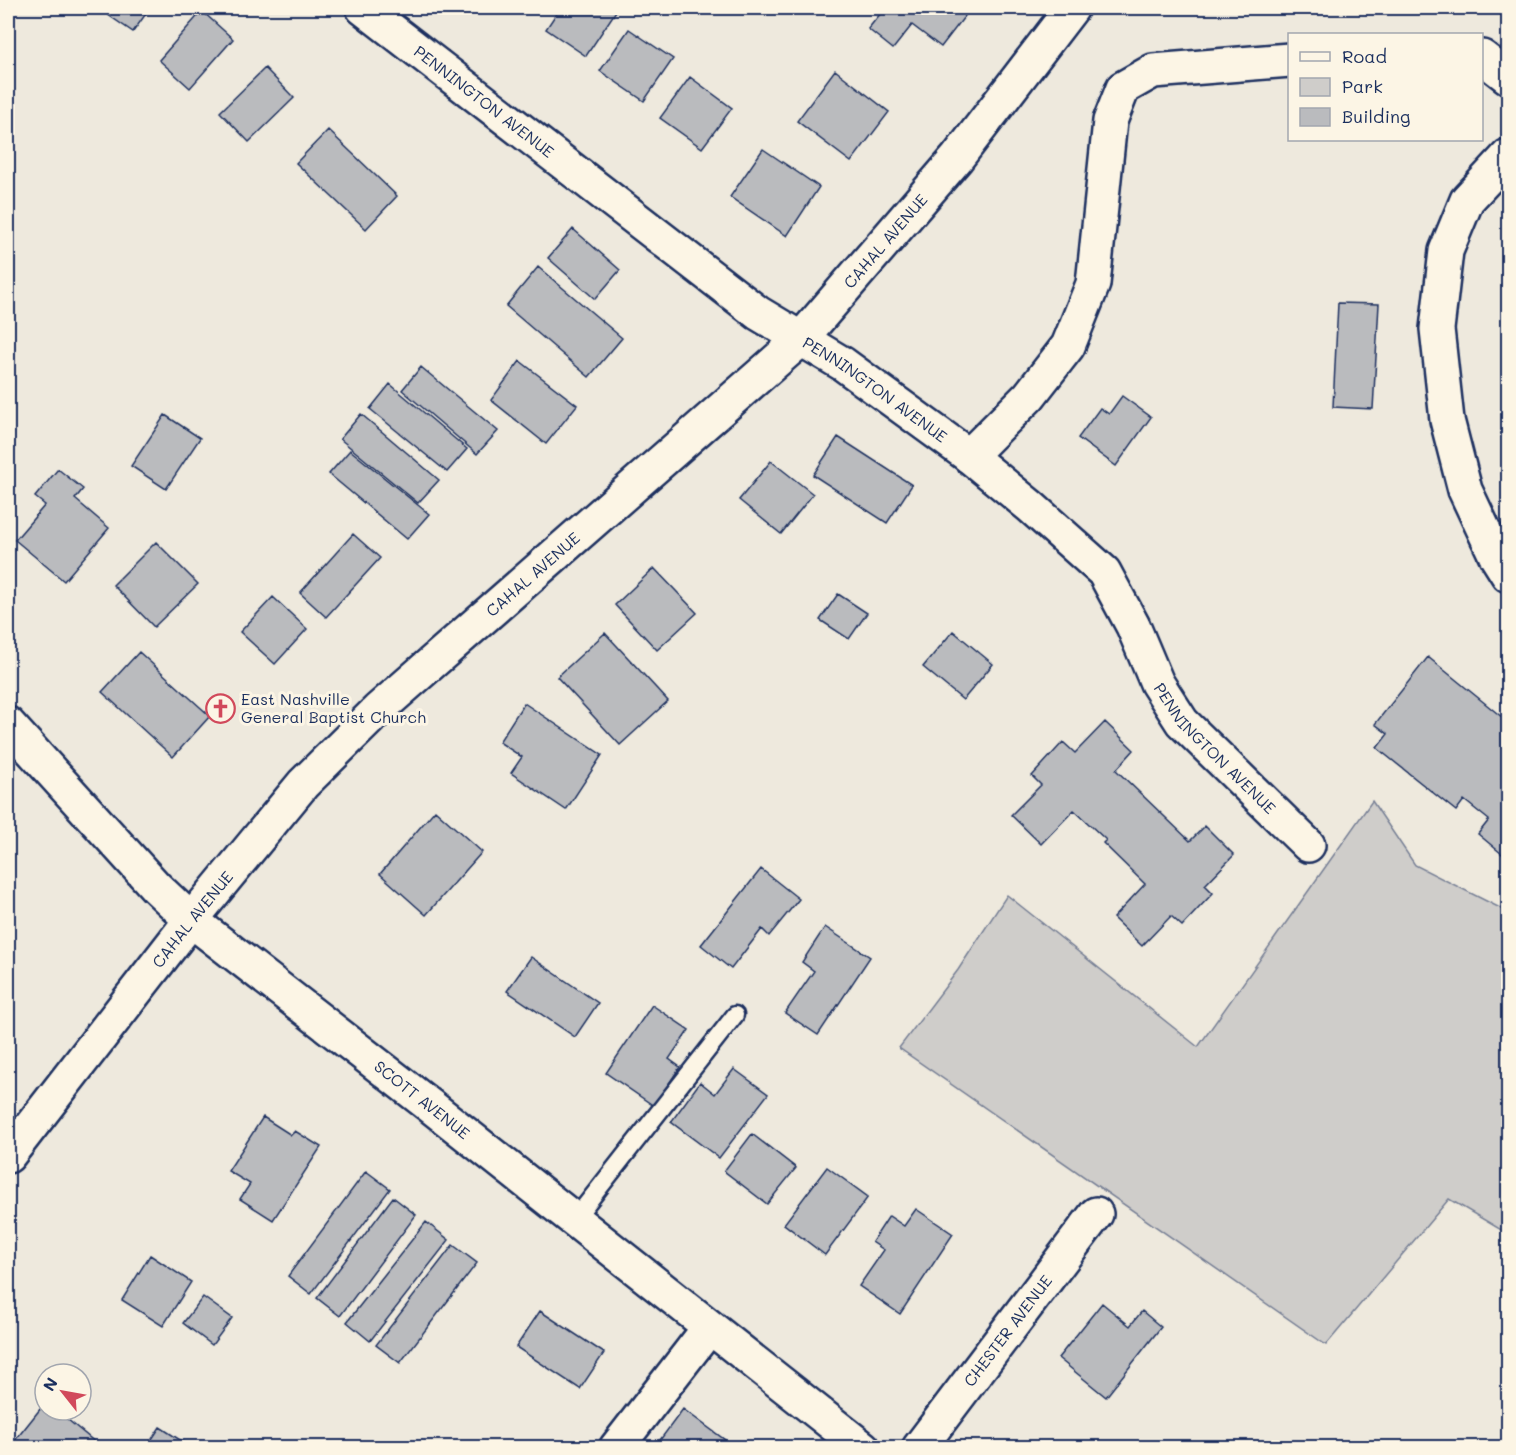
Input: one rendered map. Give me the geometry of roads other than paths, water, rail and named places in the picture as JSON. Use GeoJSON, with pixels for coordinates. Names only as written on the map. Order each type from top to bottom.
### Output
{"type":"FeatureCollection","features":[{"type":"Feature","properties":{"kind":"street","name":"PENNINGTON AVENUE"},"geometry":{"type":"LineString","coordinates":[[363,8],[749,306],[800,340],[843,364],[969,456],[1030,506],[1104,573],[1133,627],[1157,682],[1182,722],[1308,846]]}},
{"type":"Feature","properties":{"kind":"street","name":"CAHAL AVENUE"},"geometry":{"type":"LineString","coordinates":[[8,1156],[191,920],[303,784],[378,710],[800,340],[957,158],[1072,8]]}},
{"type":"Feature","properties":{"kind":"street"},"geometry":{"type":"LineString","coordinates":[[1483,58],[1509,77]]}},
{"type":"Feature","properties":{"kind":"street"},"geometry":{"type":"LineString","coordinates":[[969,456],[1029,396],[1068,346],[1093,284],[1110,121],[1123,88],[1153,71],[1288,60]]}},
{"type":"Feature","properties":{"kind":"street"},"geometry":{"type":"LineString","coordinates":[[1509,156],[1467,200],[1446,250],[1437,329],[1447,420],[1465,490],[1496,556],[1509,575]]}},
{"type":"Feature","properties":{"kind":"street","name":"SCOTT AVENUE"},"geometry":{"type":"LineString","coordinates":[[8,724],[156,887],[191,920],[862,1448]]}},
{"type":"Feature","properties":{"kind":"street","name":"CHESTER AVENUE"},"geometry":{"type":"LineString","coordinates":[[919,1448],[1096,1214]]}},
{"type":"Feature","properties":{"kind":"street"},"geometry":{"type":"LineString","coordinates":[[616,1448],[709,1328]]}},
{"type":"Feature","properties":{"kind":"lane"},"geometry":{"type":"LineString","coordinates":[[574,1220],[735,1015]]}},
{"type":"Feature","properties":{"kind":"place","name":"East Nashville General Baptist Church"},"geometry":{"type":"Point","coordinates":[220,708]}}]}
